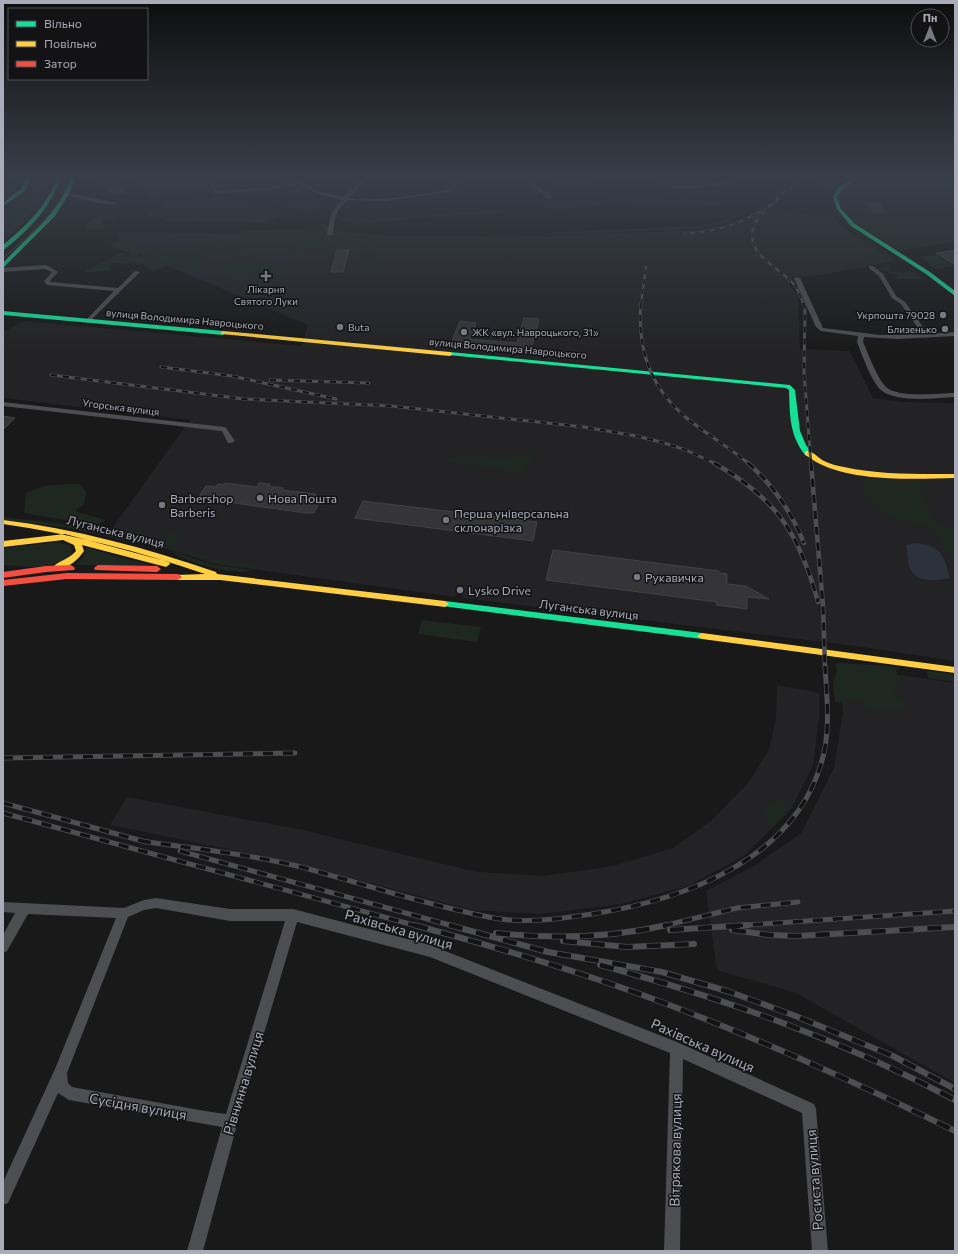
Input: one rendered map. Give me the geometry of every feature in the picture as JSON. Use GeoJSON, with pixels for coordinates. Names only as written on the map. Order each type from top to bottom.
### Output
{"type":"FeatureCollection","features":[{"type":"Feature","properties":{"kind":"main road"},"geometry":{"type":"LineString","coordinates":[[3,248],[15,237]]}},
{"type":"Feature","properties":{"kind":"main road"},"geometry":{"type":"LineString","coordinates":[[3,266],[13,253],[30,237]]}},
{"type":"Feature","properties":{"kind":"main road"},"geometry":{"type":"LineString","coordinates":[[872,237],[928,273],[955,294]]}},
{"type":"Feature","properties":{"kind":"main road"},"geometry":{"type":"LineString","coordinates":[[3,253],[13,253]]}},
{"type":"Feature","properties":{"kind":"main road","name":"вулиця Володимира Навроцького"},"geometry":{"type":"LineString","coordinates":[[3,313],[779,384],[788,386],[792,390],[796,429],[800,444],[806,451],[825,463],[845,470],[872,474],[955,476]]}},
{"type":"Feature","properties":{"kind":"main road","name":"Луганська вулиця"},"geometry":{"type":"LineString","coordinates":[[3,522],[44,527],[95,536],[148,550],[220,577]]}},
{"type":"Feature","properties":{"kind":"main road"},"geometry":{"type":"LineString","coordinates":[[3,530],[65,537],[220,577]]}},
{"type":"Feature","properties":{"kind":"main road"},"geometry":{"type":"LineString","coordinates":[[3,544],[65,537],[78,544],[80,551],[72,561],[65,565],[3,575]]}},
{"type":"Feature","properties":{"kind":"main road"},"geometry":{"type":"LineString","coordinates":[[3,568],[139,568],[220,577]]}},
{"type":"Feature","properties":{"kind":"main road","name":"Луганська вулиця"},"geometry":{"type":"LineString","coordinates":[[3,583],[67,576],[220,577],[746,641],[955,670]]}},
{"type":"Feature","properties":{"kind":"street"},"geometry":{"type":"LineString","coordinates":[[3,270],[46,267],[55,272],[55,274],[47,281],[49,284],[119,290]]}},
{"type":"Feature","properties":{"kind":"street"},"geometry":{"type":"LineString","coordinates":[[871,267],[881,275],[894,297],[903,304],[926,335]]}},
{"type":"Feature","properties":{"kind":"street"},"geometry":{"type":"LineString","coordinates":[[88,321],[137,272]]}},
{"type":"Feature","properties":{"kind":"street"},"geometry":{"type":"LineString","coordinates":[[797,278],[821,329],[861,335],[870,334],[890,337],[952,334],[955,340]]}},
{"type":"Feature","properties":{"kind":"street"},"geometry":{"type":"LineString","coordinates":[[861,335],[860,342],[883,389],[891,393],[904,395],[955,395]]}},
{"type":"Feature","properties":{"kind":"street","name":"Угорська вулиця"},"geometry":{"type":"LineString","coordinates":[[3,404],[224,429],[231,441]]}},
{"type":"Feature","properties":{"kind":"street","name":"Рахівська вулиця"},"geometry":{"type":"LineString","coordinates":[[3,907],[124,913],[144,905],[156,903],[230,915],[293,915],[430,951],[677,1049],[809,1109]]}},
{"type":"Feature","properties":{"kind":"street"},"geometry":{"type":"LineString","coordinates":[[3,947],[24,909]]}},
{"type":"Feature","properties":{"kind":"street"},"geometry":{"type":"LineString","coordinates":[[3,1198],[20,1157],[60,1073],[124,913]]}},
{"type":"Feature","properties":{"kind":"street","name":"Рівнинна вулиця"},"geometry":{"type":"LineString","coordinates":[[195,1251],[231,1121],[293,915]]}},
{"type":"Feature","properties":{"kind":"street","name":"Вітрякова вулиця"},"geometry":{"type":"LineString","coordinates":[[672,1251],[677,1049]]}},
{"type":"Feature","properties":{"kind":"street","name":"Сусідня вулиця"},"geometry":{"type":"LineString","coordinates":[[60,1073],[62,1087],[70,1093],[205,1118],[231,1121]]}},
{"type":"Feature","properties":{"kind":"street","name":"Росиста вулиця"},"geometry":{"type":"LineString","coordinates":[[809,1109],[820,1251]]}},
{"type":"Feature","properties":{"kind":"shaded area"},"geometry":{"type":"Polygon","coordinates":[[[3,237],[8,237],[3,241],[3,237]]]}},
{"type":"Feature","properties":{"kind":"shaded area"},"geometry":{"type":"Polygon","coordinates":[[[119,237],[369,237],[365,254],[370,237],[857,237],[894,261],[822,275],[792,277],[789,286],[798,294],[800,349],[850,351],[873,398],[902,402],[955,403],[955,661],[856,646],[463,598],[464,595],[456,594],[455,597],[215,564],[110,531],[190,420],[3,398],[3,332],[24,321],[302,346],[308,325],[118,245],[119,237]]]}},
{"type":"Feature","properties":{"kind":"shaded area"},"geometry":{"type":"Polygon","coordinates":[[[322,237],[327,238],[322,245],[326,247],[326,250],[287,248],[292,246],[292,242],[295,240],[315,240],[322,237]]]}},
{"type":"Feature","properties":{"kind":"shaded area"},"geometry":{"type":"Polygon","coordinates":[[[328,237],[378,237],[367,244],[340,242],[330,239],[328,237]]]}},
{"type":"Feature","properties":{"kind":"shaded area"},"geometry":{"type":"Polygon","coordinates":[[[876,237],[955,237],[955,241],[899,251],[876,237]]]}},
{"type":"Feature","properties":{"kind":"shaded area"},"geometry":{"type":"Polygon","coordinates":[[[881,237],[891,237],[899,243],[921,245],[900,248],[881,237]]]}},
{"type":"Feature","properties":{"kind":"shaded area"},"geometry":{"type":"Polygon","coordinates":[[[124,240],[133,241],[137,247],[159,249],[158,251],[160,252],[184,247],[182,244],[183,243],[180,241],[239,242],[243,245],[242,248],[234,252],[226,252],[227,249],[214,249],[208,251],[203,254],[206,257],[201,270],[190,271],[171,266],[160,258],[121,250],[110,246],[112,243],[124,240]]]}},
{"type":"Feature","properties":{"kind":"shaded area"},"geometry":{"type":"Polygon","coordinates":[[[866,241],[870,242],[895,259],[883,263],[873,264],[868,264],[860,260],[882,254],[881,251],[866,241]]]}},
{"type":"Feature","properties":{"kind":"shaded area"},"geometry":{"type":"Polygon","coordinates":[[[368,246],[374,249],[371,265],[361,267],[358,265],[362,257],[362,249],[368,246]]]}},
{"type":"Feature","properties":{"kind":"shaded area"},"geometry":{"type":"Polygon","coordinates":[[[131,252],[139,254],[138,256],[160,259],[167,266],[153,271],[143,264],[113,263],[108,267],[113,270],[86,273],[85,271],[120,253],[126,253],[123,257],[125,257],[131,252]]]}},
{"type":"Feature","properties":{"kind":"shaded area"},"geometry":{"type":"Polygon","coordinates":[[[937,255],[954,266],[937,269],[920,257],[937,255]]]}},
{"type":"Feature","properties":{"kind":"shaded area"},"geometry":{"type":"Polygon","coordinates":[[[245,259],[287,264],[284,273],[277,278],[268,281],[247,282],[219,278],[221,270],[227,261],[245,259]]]}},
{"type":"Feature","properties":{"kind":"shaded area"},"geometry":{"type":"Polygon","coordinates":[[[890,265],[888,269],[891,272],[914,271],[923,279],[897,279],[895,278],[898,277],[896,275],[879,269],[890,265]]]}},
{"type":"Feature","properties":{"kind":"shaded area"},"geometry":{"type":"Polygon","coordinates":[[[529,452],[535,453],[533,459],[522,473],[443,463],[448,457],[464,456],[513,458],[529,452]]]}},
{"type":"Feature","properties":{"kind":"shaded area"},"geometry":{"type":"Polygon","coordinates":[[[863,478],[898,481],[925,480],[920,487],[925,502],[936,524],[955,527],[955,561],[934,532],[930,529],[921,524],[892,517],[865,501],[863,478]]]}},
{"type":"Feature","properties":{"kind":"shaded area"},"geometry":{"type":"Polygon","coordinates":[[[80,484],[86,492],[84,505],[76,509],[77,512],[106,520],[96,525],[24,513],[26,493],[44,486],[80,484]]]}},
{"type":"Feature","properties":{"kind":"shaded area"},"geometry":{"type":"Polygon","coordinates":[[[3,517],[72,525],[143,542],[135,543],[70,528],[3,520],[3,517]]]}},
{"type":"Feature","properties":{"kind":"shaded area"},"geometry":{"type":"Polygon","coordinates":[[[166,532],[177,533],[176,535],[181,537],[174,547],[219,560],[260,566],[256,569],[219,563],[169,547],[166,539],[166,532]]]}},
{"type":"Feature","properties":{"kind":"shaded area"},"geometry":{"type":"Polygon","coordinates":[[[58,542],[71,546],[72,553],[58,563],[30,567],[3,565],[3,548],[58,542]]]}},
{"type":"Feature","properties":{"kind":"shaded area"},"geometry":{"type":"Polygon","coordinates":[[[914,543],[930,546],[940,552],[946,563],[950,578],[929,580],[918,577],[914,574],[909,565],[906,545],[914,543]]]}},
{"type":"Feature","properties":{"kind":"shaded area"},"geometry":{"type":"Polygon","coordinates":[[[86,548],[152,566],[76,565],[83,557],[86,548]]]}},
{"type":"Feature","properties":{"kind":"shaded area"},"geometry":{"type":"Polygon","coordinates":[[[170,551],[215,565],[253,570],[235,572],[223,570],[198,564],[170,551]]]}},
{"type":"Feature","properties":{"kind":"shaded area"},"geometry":{"type":"Polygon","coordinates":[[[422,620],[481,627],[477,642],[418,634],[422,620]]]}},
{"type":"Feature","properties":{"kind":"shaded area"},"geometry":{"type":"Polygon","coordinates":[[[835,664],[890,666],[900,669],[896,671],[900,679],[895,688],[894,694],[907,704],[907,710],[873,711],[862,705],[861,701],[843,699],[840,703],[835,702],[833,684],[837,669],[835,664]]]}},
{"type":"Feature","properties":{"kind":"shaded area"},"geometry":{"type":"Polygon","coordinates":[[[838,666],[955,683],[955,1083],[796,993],[717,970],[706,891],[754,866],[801,833],[834,768],[843,712],[838,666]]]}},
{"type":"Feature","properties":{"kind":"shaded area"},"geometry":{"type":"Polygon","coordinates":[[[930,671],[955,675],[955,682],[928,678],[927,672],[930,671]]]}},
{"type":"Feature","properties":{"kind":"shaded area"},"geometry":{"type":"Polygon","coordinates":[[[777,685],[819,693],[819,718],[813,766],[791,809],[744,856],[688,886],[621,904],[542,914],[472,910],[287,861],[110,825],[127,797],[298,829],[477,872],[544,876],[613,866],[673,848],[711,821],[748,783],[769,750],[776,718],[777,685]]]}},
{"type":"Feature","properties":{"kind":"shaded area"},"geometry":{"type":"Polygon","coordinates":[[[781,799],[788,807],[775,825],[771,825],[762,817],[763,813],[769,805],[781,799]]]}},
{"type":"Feature","properties":{"kind":"building"},"geometry":{"type":"Polygon","coordinates":[[[337,250],[349,250],[343,272],[331,272],[337,250]]]}},
{"type":"Feature","properties":{"kind":"building"},"geometry":{"type":"Polygon","coordinates":[[[955,250],[955,265],[936,253],[955,250]]]}},
{"type":"Feature","properties":{"kind":"building","name":"ЖК «вул. Навроцького, 31»"},"geometry":{"type":"Polygon","coordinates":[[[524,318],[539,319],[530,353],[450,346],[460,321],[476,323],[470,339],[517,343],[524,318]]]}},
{"type":"Feature","properties":{"kind":"building"},"geometry":{"type":"Polygon","coordinates":[[[3,416],[15,418],[3,430],[3,416]]]}},
{"type":"Feature","properties":{"kind":"building","name":"Нова Пошта"},"geometry":{"type":"Polygon","coordinates":[[[225,483],[257,487],[259,483],[270,484],[268,486],[283,488],[282,490],[316,494],[315,496],[322,497],[314,513],[198,498],[206,486],[216,487],[218,484],[224,485],[225,483]]]}},
{"type":"Feature","properties":{"kind":"building","name":"Перша універсальна склонарізка"},"geometry":{"type":"Polygon","coordinates":[[[363,501],[537,522],[533,541],[355,518],[363,501]]]}},
{"type":"Feature","properties":{"kind":"building","name":"Рукавичка"},"geometry":{"type":"Polygon","coordinates":[[[553,550],[719,571],[719,573],[727,574],[727,584],[746,586],[769,599],[747,597],[747,609],[716,605],[717,602],[546,580],[553,550]]]}},
{"type":"Feature","properties":{"kind":"tram line"},"geometry":{"type":"LineString","coordinates":[[3,259],[27,237]]}},
{"type":"Feature","properties":{"kind":"railway"},"geometry":{"type":"LineString","coordinates":[[752,237],[754,246],[759,253],[766,261],[790,280],[796,287],[804,304]]}},
{"type":"Feature","properties":{"kind":"railway"},"geometry":{"type":"LineString","coordinates":[[641,304],[646,267]]}},
{"type":"Feature","properties":{"kind":"railway"},"geometry":{"type":"LineString","coordinates":[[641,303],[641,335],[644,350],[648,365],[662,391],[683,415],[749,464]]}},
{"type":"Feature","properties":{"kind":"railway"},"geometry":{"type":"LineString","coordinates":[[803,303],[805,307],[804,372],[811,464]]}},
{"type":"Feature","properties":{"kind":"railway"},"geometry":{"type":"LineString","coordinates":[[161,367],[232,376],[336,399]]}},
{"type":"Feature","properties":{"kind":"railway"},"geometry":{"type":"LineString","coordinates":[[51,375],[244,399],[392,406],[584,427],[661,442],[686,450],[715,463]]}},
{"type":"Feature","properties":{"kind":"railway"},"geometry":{"type":"LineString","coordinates":[[270,380],[369,383]]}},
{"type":"Feature","properties":{"kind":"railway"},"geometry":{"type":"LineString","coordinates":[[715,463],[736,476],[754,490],[770,505],[782,520],[803,556],[818,602]]}},
{"type":"Feature","properties":{"kind":"railway"},"geometry":{"type":"LineString","coordinates":[[811,463],[823,606],[825,667]]}},
{"type":"Feature","properties":{"kind":"railway"},"geometry":{"type":"LineString","coordinates":[[749,464],[766,481],[781,500],[799,531],[804,543]]}},
{"type":"Feature","properties":{"kind":"railway"},"geometry":{"type":"LineString","coordinates":[[144,841],[223,852],[285,863],[418,900],[498,919],[552,919],[627,908],[697,886],[730,870],[760,850],[786,826],[807,798],[821,764],[824,752],[828,715],[825,666]]}},
{"type":"Feature","properties":{"kind":"railway"},"geometry":{"type":"LineString","coordinates":[[3,758],[295,753]]}},
{"type":"Feature","properties":{"kind":"railway"},"geometry":{"type":"LineString","coordinates":[[3,803],[144,841]]}},
{"type":"Feature","properties":{"kind":"railway"},"geometry":{"type":"LineString","coordinates":[[3,813],[417,926]]}},
{"type":"Feature","properties":{"kind":"railway"},"geometry":{"type":"LineString","coordinates":[[180,851],[453,926]]}},
{"type":"Feature","properties":{"kind":"railway"},"geometry":{"type":"LineString","coordinates":[[663,926],[737,908],[798,902]]}},
{"type":"Feature","properties":{"kind":"railway"},"geometry":{"type":"LineString","coordinates":[[744,925],[955,911]]}},
{"type":"Feature","properties":{"kind":"railway"},"geometry":{"type":"LineString","coordinates":[[414,925],[536,960],[656,1000],[807,1062],[955,1131]]}},
{"type":"Feature","properties":{"kind":"railway"},"geometry":{"type":"LineString","coordinates":[[449,925],[548,952],[662,972],[730,992],[793,1015],[893,1056],[955,1089]]}},
{"type":"Feature","properties":{"kind":"railway"},"geometry":{"type":"LineString","coordinates":[[496,933],[561,937],[604,935],[625,933],[667,925]]}},
{"type":"Feature","properties":{"kind":"railway"},"geometry":{"type":"LineString","coordinates":[[670,930],[744,925]]}},
{"type":"Feature","properties":{"kind":"railway"},"geometry":{"type":"LineString","coordinates":[[733,926],[744,925]]}},
{"type":"Feature","properties":{"kind":"railway"},"geometry":{"type":"LineString","coordinates":[[732,930],[769,935],[797,936],[955,927]]}},
{"type":"Feature","properties":{"kind":"railway"},"geometry":{"type":"LineString","coordinates":[[563,941],[627,947],[694,944]]}},
{"type":"Feature","properties":{"kind":"railway"},"geometry":{"type":"LineString","coordinates":[[600,965],[692,992],[781,1022],[869,1058],[955,1100]]}},
{"type":"Feature","properties":{"kind":"traffic: fast"},"geometry":{"type":"LineString","coordinates":[[3,248],[17,237]]}},
{"type":"Feature","properties":{"kind":"traffic: fast"},"geometry":{"type":"LineString","coordinates":[[3,266],[12,255],[32,237]]}},
{"type":"Feature","properties":{"kind":"traffic: fast"},"geometry":{"type":"LineString","coordinates":[[871,237],[928,273],[955,294]]}},
{"type":"Feature","properties":{"kind":"traffic: fast"},"geometry":{"type":"LineString","coordinates":[[3,313],[223,333]]}},
{"type":"Feature","properties":{"kind":"traffic: fast"},"geometry":{"type":"LineString","coordinates":[[450,354],[788,386],[792,390],[793,416],[796,431],[808,453]]}},
{"type":"Feature","properties":{"kind":"traffic: fast"},"geometry":{"type":"LineString","coordinates":[[445,604],[702,636]]}},
{"type":"Feature","properties":{"kind":"traffic: slow"},"geometry":{"type":"LineString","coordinates":[[223,333],[450,354]]}},
{"type":"Feature","properties":{"kind":"traffic: slow"},"geometry":{"type":"LineString","coordinates":[[808,453],[820,462],[837,468],[856,472],[900,476],[955,476]]}},
{"type":"Feature","properties":{"kind":"traffic: slow"},"geometry":{"type":"LineString","coordinates":[[3,522],[83,535],[161,556],[213,574]]}},
{"type":"Feature","properties":{"kind":"traffic: slow"},"geometry":{"type":"LineString","coordinates":[[3,544],[65,537],[78,544],[80,551],[70,561],[58,566]]}},
{"type":"Feature","properties":{"kind":"traffic: slow"},"geometry":{"type":"LineString","coordinates":[[66,538],[166,564]]}},
{"type":"Feature","properties":{"kind":"traffic: slow"},"geometry":{"type":"LineString","coordinates":[[178,577],[220,577],[445,604]]}},
{"type":"Feature","properties":{"kind":"traffic: slow"},"geometry":{"type":"LineString","coordinates":[[702,636],[955,670]]}},
{"type":"Feature","properties":{"kind":"traffic: jam"},"geometry":{"type":"LineString","coordinates":[[3,575],[46,569],[71,568]]}},
{"type":"Feature","properties":{"kind":"traffic: jam"},"geometry":{"type":"LineString","coordinates":[[98,568],[157,569]]}},
{"type":"Feature","properties":{"kind":"traffic: jam"},"geometry":{"type":"LineString","coordinates":[[3,583],[67,576],[178,577]]}},
{"type":"Feature","properties":{"kind":"place","name":"Лікарня Святого Луки"},"geometry":{"type":"Point","coordinates":[266,276]}},
{"type":"Feature","properties":{"kind":"place","name":"Укрпошта 79028"},"geometry":{"type":"Point","coordinates":[943,315]}},
{"type":"Feature","properties":{"kind":"place","name":"Buta"},"geometry":{"type":"Point","coordinates":[340,327]}},
{"type":"Feature","properties":{"kind":"place","name":"Близенько"},"geometry":{"type":"Point","coordinates":[945,329]}},
{"type":"Feature","properties":{"kind":"place","name":"ЖК «вул. Навроцького, 31»"},"geometry":{"type":"Point","coordinates":[464,332]}},
{"type":"Feature","properties":{"kind":"place","name":"Нова Пошта"},"geometry":{"type":"Point","coordinates":[260,498]}},
{"type":"Feature","properties":{"kind":"place","name":"Barbershop Barberis"},"geometry":{"type":"Point","coordinates":[162,505]}},
{"type":"Feature","properties":{"kind":"place","name":"Перша універсальна склонарізка"},"geometry":{"type":"Point","coordinates":[446,520]}},
{"type":"Feature","properties":{"kind":"place","name":"Рукавичка"},"geometry":{"type":"Point","coordinates":[637,577]}},
{"type":"Feature","properties":{"kind":"place","name":"Lysko Drive"},"geometry":{"type":"Point","coordinates":[460,590]}}]}
